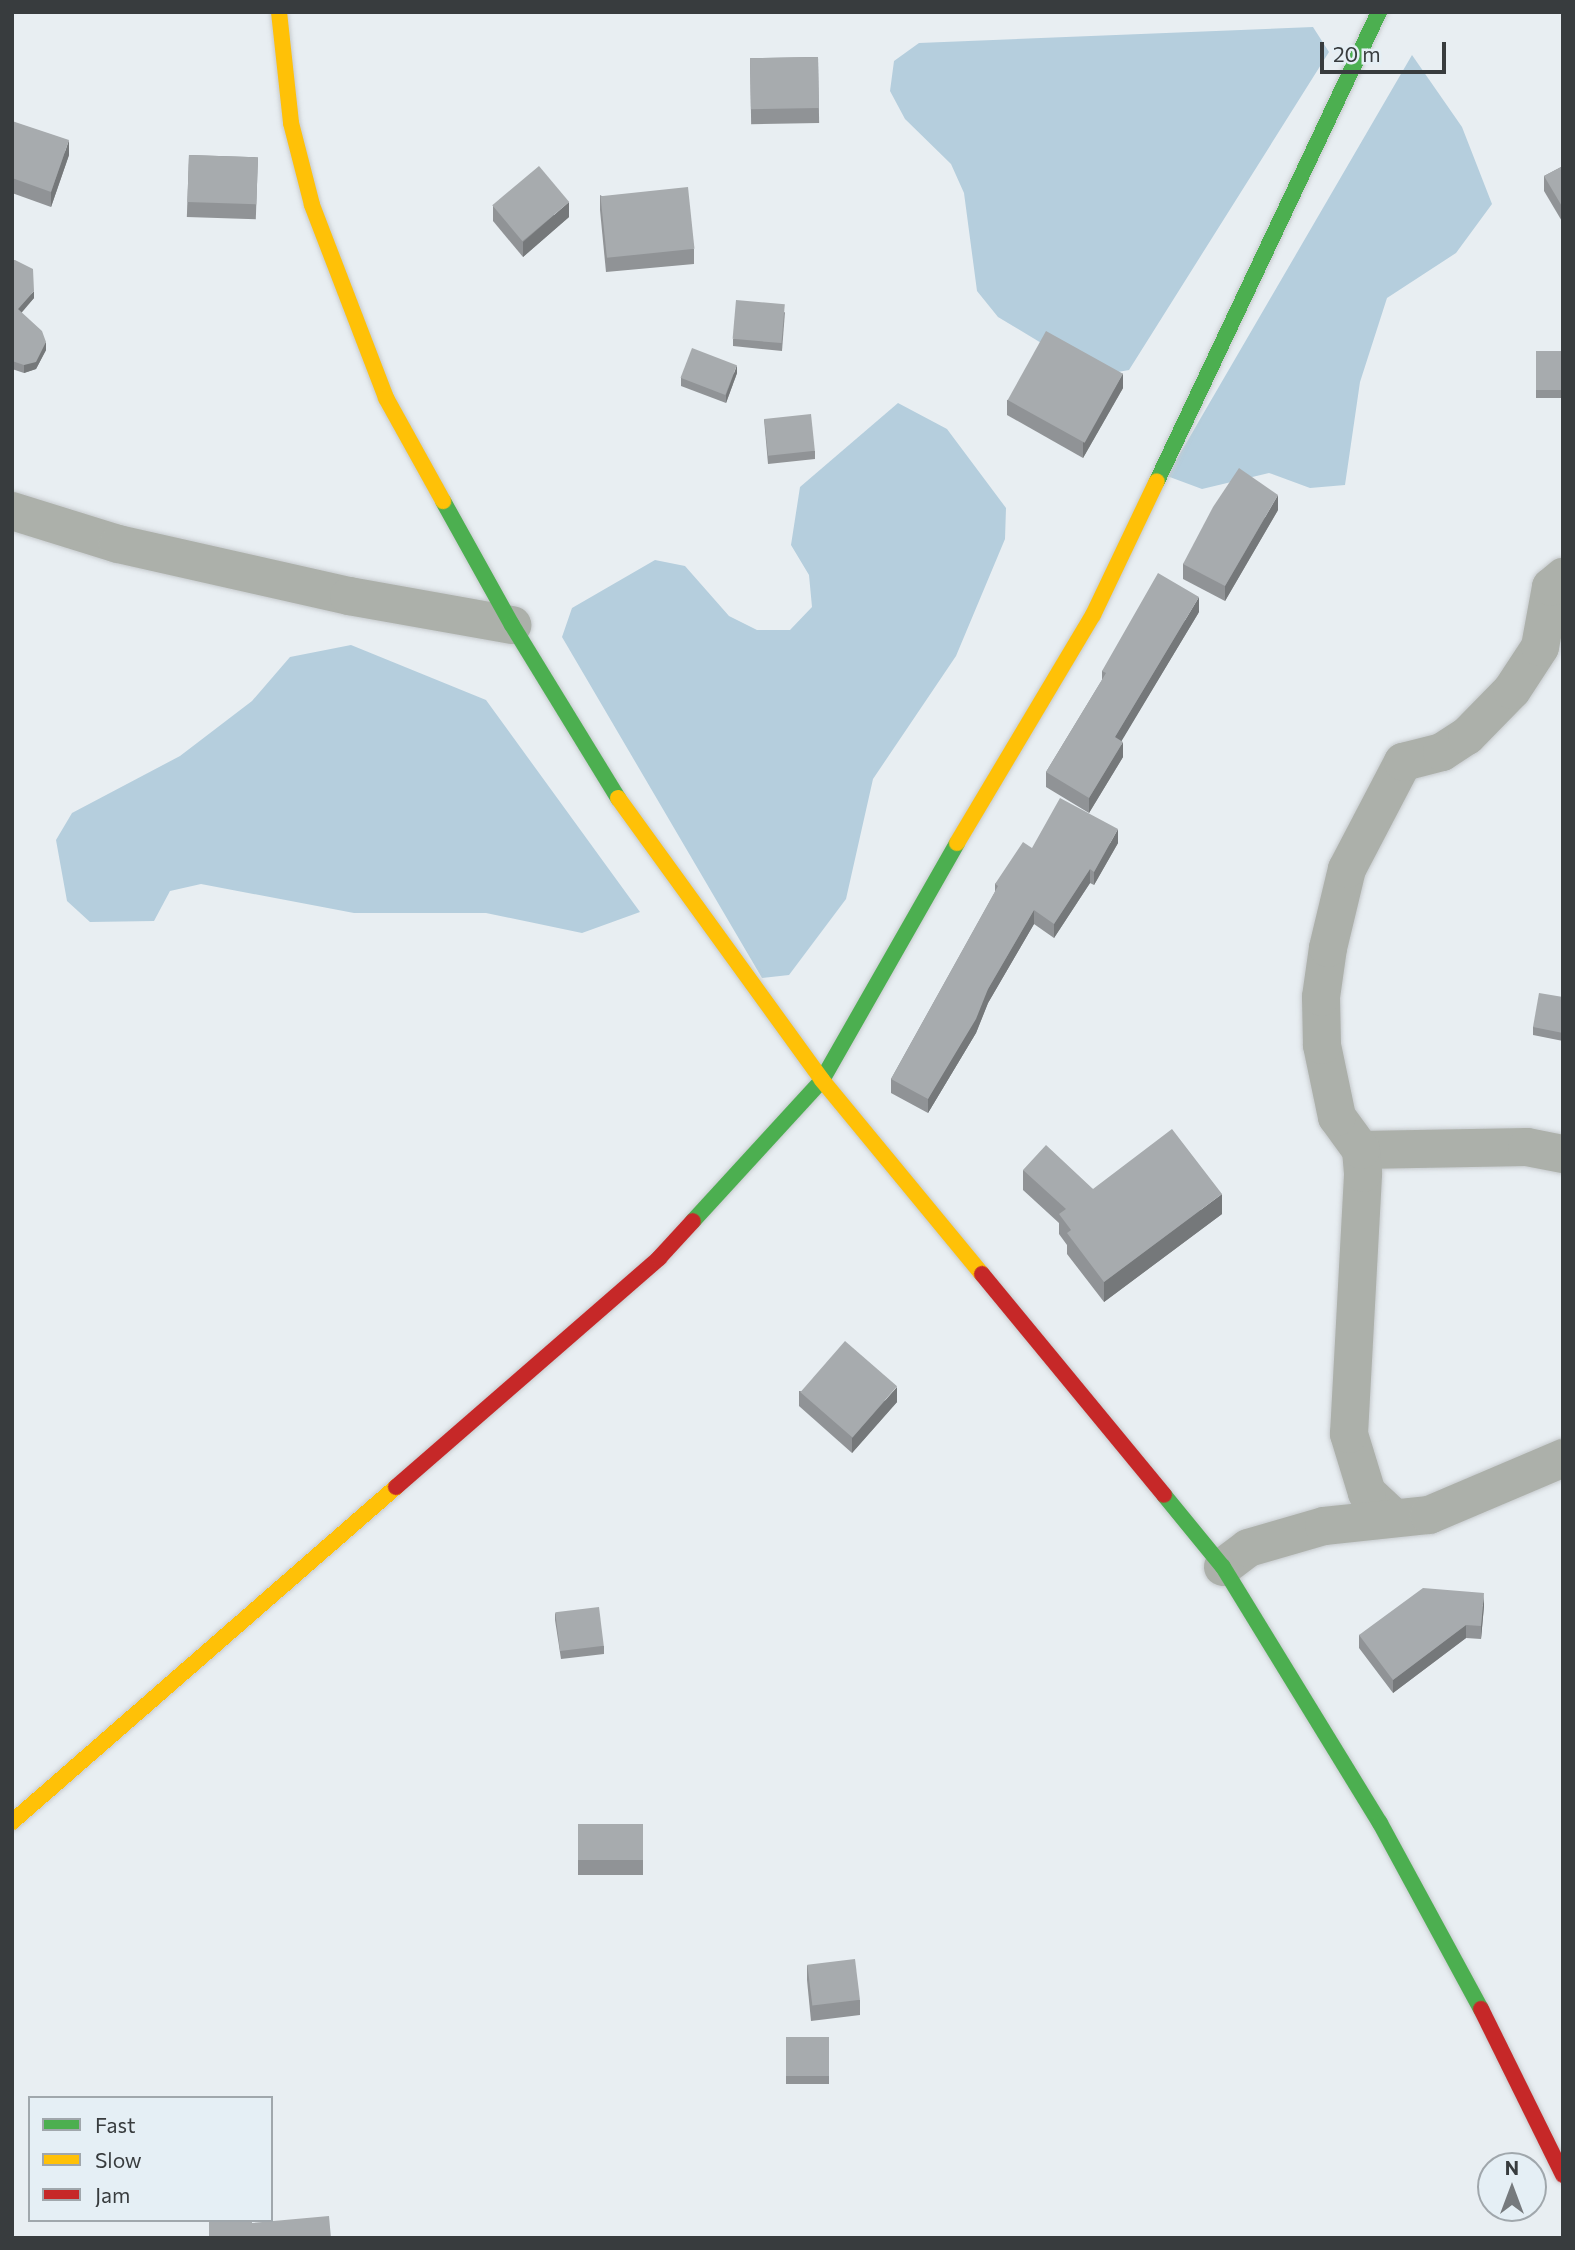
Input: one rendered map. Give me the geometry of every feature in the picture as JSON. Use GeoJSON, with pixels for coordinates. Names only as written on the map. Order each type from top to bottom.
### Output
{"type":"FeatureCollection","features":[{"type":"Feature","properties":{"kind":"street"},"geometry":{"type":"LineString","coordinates":[[279,12],[292,123],[312,205],[386,398],[512,625],[621,803],[822,1080],[1223,1567],[1440,1932],[1563,2175]]}},
{"type":"Feature","properties":{"kind":"street"},"geometry":{"type":"LineString","coordinates":[[12,1822],[181,1677],[334,1536],[503,1398],[659,1258],[822,1080],[896,945],[1093,615],[1379,12]]}},
{"type":"Feature","properties":{"kind":"street"},"geometry":{"type":"LineString","coordinates":[[12,511],[118,544],[349,596],[512,625]]}},
{"type":"Feature","properties":{"kind":"street"},"geometry":{"type":"LineString","coordinates":[[1394,1518],[1367,1493],[1349,1434],[1364,1222],[1361,1150],[1337,1118],[1322,1045],[1323,984],[1348,869],[1403,762],[1442,752],[1467,736],[1512,690],[1540,647],[1551,587],[1563,577]]}},
{"type":"Feature","properties":{"kind":"street"},"geometry":{"type":"LineString","coordinates":[[1361,1150],[1527,1147],[1563,1154]]}},
{"type":"Feature","properties":{"kind":"street"},"geometry":{"type":"LineString","coordinates":[[1223,1567],[1248,1548],[1324,1526],[1429,1515],[1563,1458]]}},
{"type":"Feature","properties":{"kind":"shaded area"},"geometry":{"type":"Polygon","coordinates":[[[1313,27],[1329,52],[1129,370],[1096,376],[998,317],[977,291],[964,193],[951,164],[905,119],[890,91],[894,61],[919,43],[1313,27]]]}},
{"type":"Feature","properties":{"kind":"shaded area"},"geometry":{"type":"Polygon","coordinates":[[[1412,55],[1462,127],[1492,204],[1456,253],[1387,298],[1360,382],[1345,485],[1310,488],[1269,473],[1202,489],[1167,476],[1412,55]]]}},
{"type":"Feature","properties":{"kind":"shaded area"},"geometry":{"type":"Polygon","coordinates":[[[898,403],[947,429],[1006,508],[1005,539],[956,656],[873,779],[846,899],[789,975],[762,978],[562,637],[572,608],[655,560],[685,566],[729,616],[757,630],[790,630],[812,607],[809,575],[791,545],[800,487],[898,403]]]}},
{"type":"Feature","properties":{"kind":"shaded area"},"geometry":{"type":"Polygon","coordinates":[[[351,645],[486,700],[640,912],[582,933],[486,913],[354,913],[201,884],[170,891],[154,921],[90,922],[67,901],[56,840],[72,813],[180,756],[252,701],[290,657],[351,645]]]}},
{"type":"Feature","properties":{"kind":"building"},"geometry":{"type":"Polygon","coordinates":[[[818,57],[819,108],[751,109],[750,58],[818,57]]]}},
{"type":"Feature","properties":{"kind":"building"},"geometry":{"type":"Polygon","coordinates":[[[12,121],[69,140],[51,192],[12,178],[12,121]]]}},
{"type":"Feature","properties":{"kind":"building"},"geometry":{"type":"Polygon","coordinates":[[[189,155],[258,157],[256,204],[187,202],[189,155]]]}},
{"type":"Feature","properties":{"kind":"building"},"geometry":{"type":"Polygon","coordinates":[[[539,166],[569,202],[522,241],[492,205],[539,166]]]}},
{"type":"Feature","properties":{"kind":"building"},"geometry":{"type":"Polygon","coordinates":[[[1563,166],[1563,208],[1544,176],[1563,166]]]}},
{"type":"Feature","properties":{"kind":"building"},"geometry":{"type":"Polygon","coordinates":[[[688,187],[694,249],[607,258],[600,196],[688,187]]]}},
{"type":"Feature","properties":{"kind":"building"},"geometry":{"type":"Polygon","coordinates":[[[12,260],[33,269],[34,291],[18,309],[42,331],[46,342],[36,362],[24,365],[12,361],[12,260]]]}},
{"type":"Feature","properties":{"kind":"building"},"geometry":{"type":"Polygon","coordinates":[[[736,300],[785,304],[781,343],[733,339],[736,300]]]}},
{"type":"Feature","properties":{"kind":"building"},"geometry":{"type":"Polygon","coordinates":[[[1046,331],[1123,374],[1085,443],[1008,400],[1046,331]]]}},
{"type":"Feature","properties":{"kind":"building"},"geometry":{"type":"Polygon","coordinates":[[[692,348],[737,365],[725,395],[681,378],[692,348]]]}},
{"type":"Feature","properties":{"kind":"building"},"geometry":{"type":"Polygon","coordinates":[[[1536,351],[1563,351],[1563,390],[1536,390],[1536,351]]]}},
{"type":"Feature","properties":{"kind":"building"},"geometry":{"type":"Polygon","coordinates":[[[811,414],[815,451],[768,456],[764,419],[811,414]]]}},
{"type":"Feature","properties":{"kind":"building"},"geometry":{"type":"Polygon","coordinates":[[[1239,468],[1278,495],[1225,586],[1183,564],[1213,507],[1239,468]]]}},
{"type":"Feature","properties":{"kind":"building"},"geometry":{"type":"Polygon","coordinates":[[[1158,573],[1199,597],[1115,737],[1123,742],[1089,798],[1046,772],[1106,673],[1102,671],[1158,573]]]}},
{"type":"Feature","properties":{"kind":"building"},"geometry":{"type":"Polygon","coordinates":[[[1060,798],[1118,829],[1094,872],[1090,869],[1054,924],[1034,910],[988,989],[976,1019],[928,1099],[891,1079],[998,886],[995,884],[1023,842],[1032,848],[1060,798]]]}},
{"type":"Feature","properties":{"kind":"building"},"geometry":{"type":"Polygon","coordinates":[[[1539,993],[1563,997],[1563,1033],[1533,1027],[1539,993]]]}},
{"type":"Feature","properties":{"kind":"building"},"geometry":{"type":"Polygon","coordinates":[[[1172,1129],[1222,1194],[1104,1282],[1067,1233],[1071,1230],[1059,1214],[1066,1209],[1023,1170],[1046,1145],[1093,1189],[1172,1129]]]}},
{"type":"Feature","properties":{"kind":"building"},"geometry":{"type":"Polygon","coordinates":[[[845,1341],[897,1386],[852,1438],[800,1392],[845,1341]]]}},
{"type":"Feature","properties":{"kind":"building"},"geometry":{"type":"Polygon","coordinates":[[[1423,1588],[1484,1593],[1481,1626],[1466,1625],[1393,1680],[1359,1635],[1423,1588]]]}},
{"type":"Feature","properties":{"kind":"building"},"geometry":{"type":"Polygon","coordinates":[[[599,1607],[604,1646],[560,1651],[555,1612],[599,1607]]]}},
{"type":"Feature","properties":{"kind":"building"},"geometry":{"type":"Polygon","coordinates":[[[578,1824],[643,1824],[643,1860],[578,1860],[578,1824]]]}},
{"type":"Feature","properties":{"kind":"building"},"geometry":{"type":"Polygon","coordinates":[[[855,1959],[860,2000],[812,2006],[807,1965],[855,1959]]]}},
{"type":"Feature","properties":{"kind":"building"},"geometry":{"type":"Polygon","coordinates":[[[786,2037],[829,2037],[829,2076],[786,2076],[786,2037]]]}},
{"type":"Feature","properties":{"kind":"building"},"geometry":{"type":"Polygon","coordinates":[[[329,2216],[331,2238],[209,2238],[209,2222],[273,2221],[329,2216]]]}},
{"type":"Feature","properties":{"kind":"traffic: fast"},"geometry":{"type":"LineString","coordinates":[[1157,481],[1379,12]]}},
{"type":"Feature","properties":{"kind":"traffic: fast"},"geometry":{"type":"LineString","coordinates":[[443,501],[512,625],[618,798]]}},
{"type":"Feature","properties":{"kind":"traffic: fast"},"geometry":{"type":"LineString","coordinates":[[693,1221],[822,1080],[957,843]]}},
{"type":"Feature","properties":{"kind":"traffic: fast"},"geometry":{"type":"LineString","coordinates":[[1164,1495],[1223,1567],[1380,1823],[1481,2009]]}},
{"type":"Feature","properties":{"kind":"traffic: slow"},"geometry":{"type":"LineString","coordinates":[[279,12],[291,123],[312,205],[386,398],[443,501]]}},
{"type":"Feature","properties":{"kind":"traffic: slow"},"geometry":{"type":"LineString","coordinates":[[957,843],[1093,615],[1157,481]]}},
{"type":"Feature","properties":{"kind":"traffic: slow"},"geometry":{"type":"LineString","coordinates":[[618,798],[822,1080],[982,1274]]}},
{"type":"Feature","properties":{"kind":"traffic: slow"},"geometry":{"type":"LineString","coordinates":[[12,1822],[396,1487]]}},
{"type":"Feature","properties":{"kind":"traffic: jam"},"geometry":{"type":"LineString","coordinates":[[396,1487],[659,1258],[693,1221]]}},
{"type":"Feature","properties":{"kind":"traffic: jam"},"geometry":{"type":"LineString","coordinates":[[982,1274],[1164,1495]]}},
{"type":"Feature","properties":{"kind":"traffic: jam"},"geometry":{"type":"LineString","coordinates":[[1481,2009],[1563,2175]]}}]}
